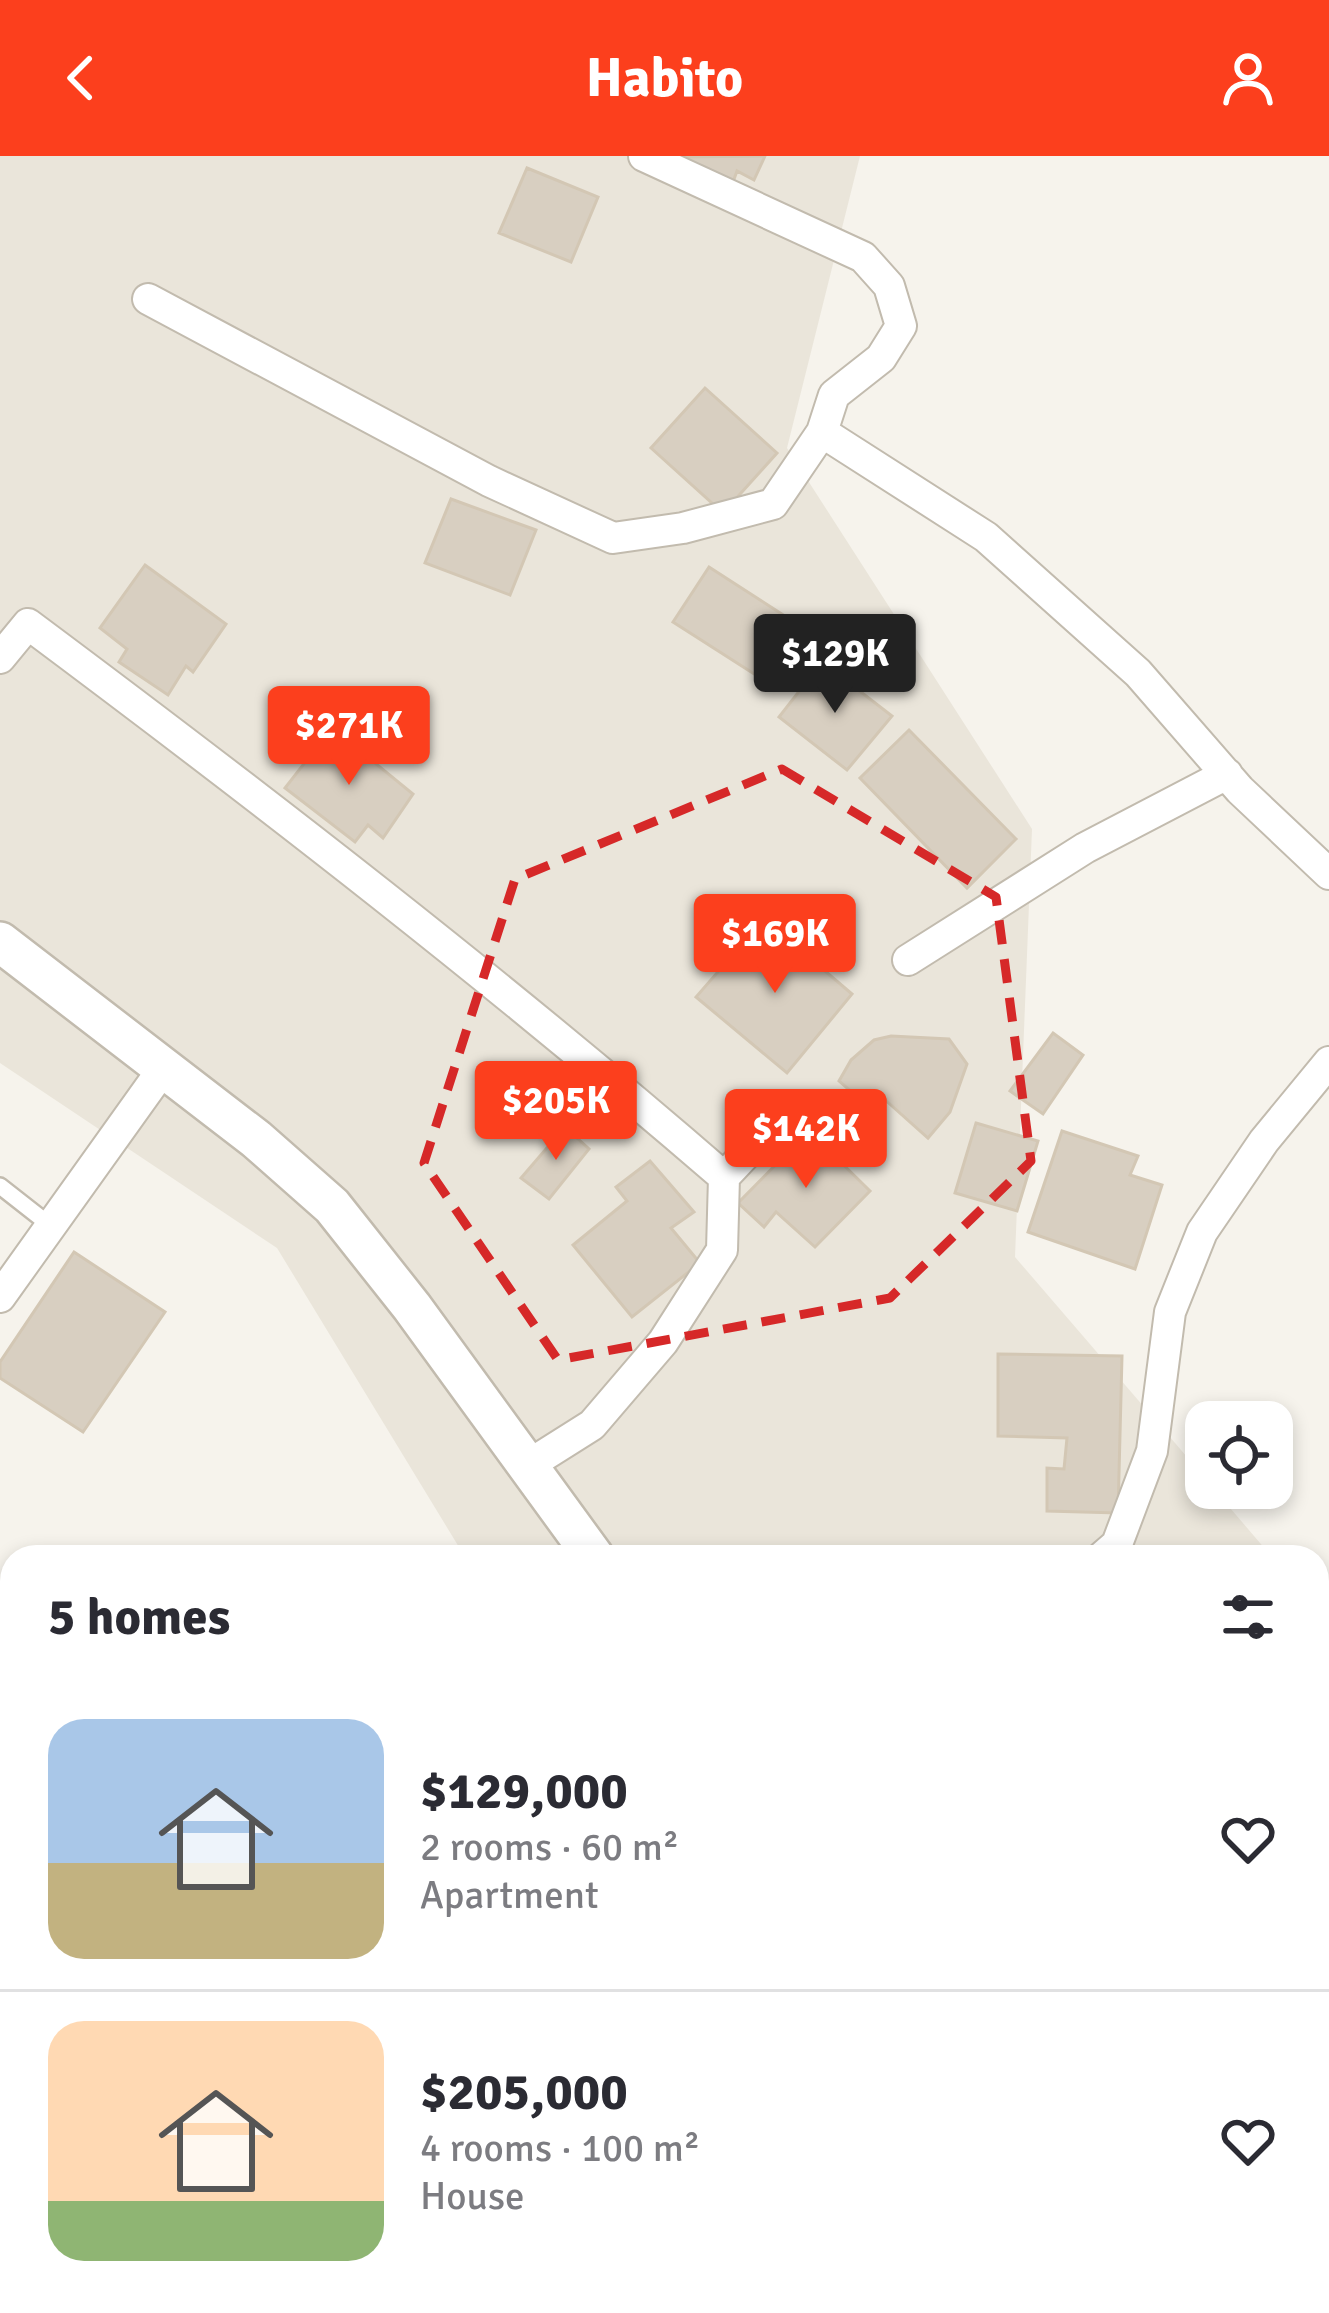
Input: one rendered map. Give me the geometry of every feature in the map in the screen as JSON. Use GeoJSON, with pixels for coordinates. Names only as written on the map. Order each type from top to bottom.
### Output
{"type":"FeatureCollection","features":[{"type":"Feature","properties":{"kind":"street"},"geometry":{"type":"LineString","coordinates":[[148,299],[490,482],[613,538],[683,528],[773,504],[821,432],[834,395],[881,358],[901,326],[889,286],[863,256],[644,156]]}},
{"type":"Feature","properties":{"kind":"street"},"geometry":{"type":"LineString","coordinates":[[821,432],[986,537],[1138,673],[1227,774],[1329,874]]}},
{"type":"Feature","properties":{"kind":"street"},"geometry":{"type":"LineString","coordinates":[[0,658],[28,623],[254,794],[600,1069],[724,1177]]}},
{"type":"Feature","properties":{"kind":"street"},"geometry":{"type":"LineString","coordinates":[[908,960],[1084,848],[1227,774]]}},
{"type":"Feature","properties":{"kind":"street"},"geometry":{"type":"LineString","coordinates":[[0,942],[256,1139],[332,1206],[412,1307],[585,1545]]}},
{"type":"Feature","properties":{"kind":"street"},"geometry":{"type":"LineString","coordinates":[[1117,1545],[1152,1451],[1170,1312],[1202,1232],[1264,1141],[1329,1062]]}},
{"type":"Feature","properties":{"kind":"street"},"geometry":{"type":"LineString","coordinates":[[0,1297],[163,1069]]}},
{"type":"Feature","properties":{"kind":"street"},"geometry":{"type":"LineString","coordinates":[[527,1466],[592,1425],[663,1342],[722,1250],[724,1177],[772,1126]]}},
{"type":"Feature","properties":{"kind":"lane"},"geometry":{"type":"LineString","coordinates":[[0,1186],[51,1226]]}},
{"type":"Feature","properties":{"kind":"highlighted area"},"geometry":{"type":"Polygon","coordinates":[[[782,769],[996,897],[1031,1161],[890,1298],[558,1360],[424,1163],[515,879],[782,769]]]}},
{"type":"Feature","properties":{"kind":"shaded area"},"geometry":{"type":"Polygon","coordinates":[[[0,156],[860,156],[787,448],[1032,829],[1015,1257],[1185,1455],[1185,1509],[1231,1509],[1262,1545],[458,1545],[277,1248],[0,1063],[0,156]]]}},
{"type":"Feature","properties":{"kind":"building"},"geometry":{"type":"Polygon","coordinates":[[[765,156],[754,180],[737,171],[733,182],[681,157],[765,156]]]}},
{"type":"Feature","properties":{"kind":"building"},"geometry":{"type":"Polygon","coordinates":[[[527,168],[598,197],[571,262],[499,233],[527,168]]]}},
{"type":"Feature","properties":{"kind":"building"},"geometry":{"type":"Polygon","coordinates":[[[705,388],[777,453],[723,513],[651,448],[705,388]]]}},
{"type":"Feature","properties":{"kind":"building"},"geometry":{"type":"Polygon","coordinates":[[[451,499],[536,530],[510,595],[425,563],[451,499]]]}},
{"type":"Feature","properties":{"kind":"building"},"geometry":{"type":"Polygon","coordinates":[[[145,565],[226,624],[193,672],[186,666],[168,695],[119,662],[127,649],[100,628],[145,565]]]}},
{"type":"Feature","properties":{"kind":"building"},"geometry":{"type":"Polygon","coordinates":[[[709,567],[805,629],[770,684],[673,622],[709,567]]]}},
{"type":"Feature","properties":{"kind":"building"},"geometry":{"type":"Polygon","coordinates":[[[822,662],[892,716],[847,770],[779,717],[822,662]]]}},
{"type":"Feature","properties":{"kind":"building"},"geometry":{"type":"Polygon","coordinates":[[[332,728],[413,794],[383,838],[368,825],[355,842],[285,788],[332,728]]]}},
{"type":"Feature","properties":{"kind":"building"},"geometry":{"type":"Polygon","coordinates":[[[909,730],[1016,839],[967,888],[860,778],[909,730]]]}},
{"type":"Feature","properties":{"kind":"building"},"geometry":{"type":"Polygon","coordinates":[[[764,919],[852,994],[787,1073],[696,997],[764,919]]]}},
{"type":"Feature","properties":{"kind":"building"},"geometry":{"type":"Polygon","coordinates":[[[1053,1033],[1083,1055],[1043,1114],[1010,1091],[1053,1033]]]}},
{"type":"Feature","properties":{"kind":"building"},"geometry":{"type":"Polygon","coordinates":[[[891,1036],[949,1039],[967,1064],[950,1112],[928,1138],[883,1098],[872,1110],[839,1081],[851,1060],[874,1040],[891,1036]]]}},
{"type":"Feature","properties":{"kind":"building"},"geometry":{"type":"Polygon","coordinates":[[[976,1123],[1038,1141],[1017,1211],[955,1193],[976,1123]]]}},
{"type":"Feature","properties":{"kind":"building"},"geometry":{"type":"Polygon","coordinates":[[[565,1127],[589,1149],[549,1199],[521,1178],[565,1127]]]}},
{"type":"Feature","properties":{"kind":"building"},"geometry":{"type":"Polygon","coordinates":[[[809,1131],[870,1191],[815,1247],[776,1212],[764,1227],[738,1203],[809,1131]]]}},
{"type":"Feature","properties":{"kind":"building"},"geometry":{"type":"Polygon","coordinates":[[[1062,1131],[1138,1156],[1130,1175],[1162,1185],[1135,1269],[1028,1232],[1062,1131]]]}},
{"type":"Feature","properties":{"kind":"building"},"geometry":{"type":"Polygon","coordinates":[[[650,1161],[694,1212],[671,1228],[700,1263],[632,1317],[573,1245],[627,1201],[616,1187],[650,1161]]]}},
{"type":"Feature","properties":{"kind":"building"},"geometry":{"type":"Polygon","coordinates":[[[74,1252],[165,1312],[83,1432],[0,1378],[0,1362],[74,1252]]]}},
{"type":"Feature","properties":{"kind":"building"},"geometry":{"type":"Polygon","coordinates":[[[998,1354],[1122,1356],[1118,1513],[1047,1511],[1047,1468],[1064,1469],[1067,1438],[998,1436],[998,1354]]]}}]}
